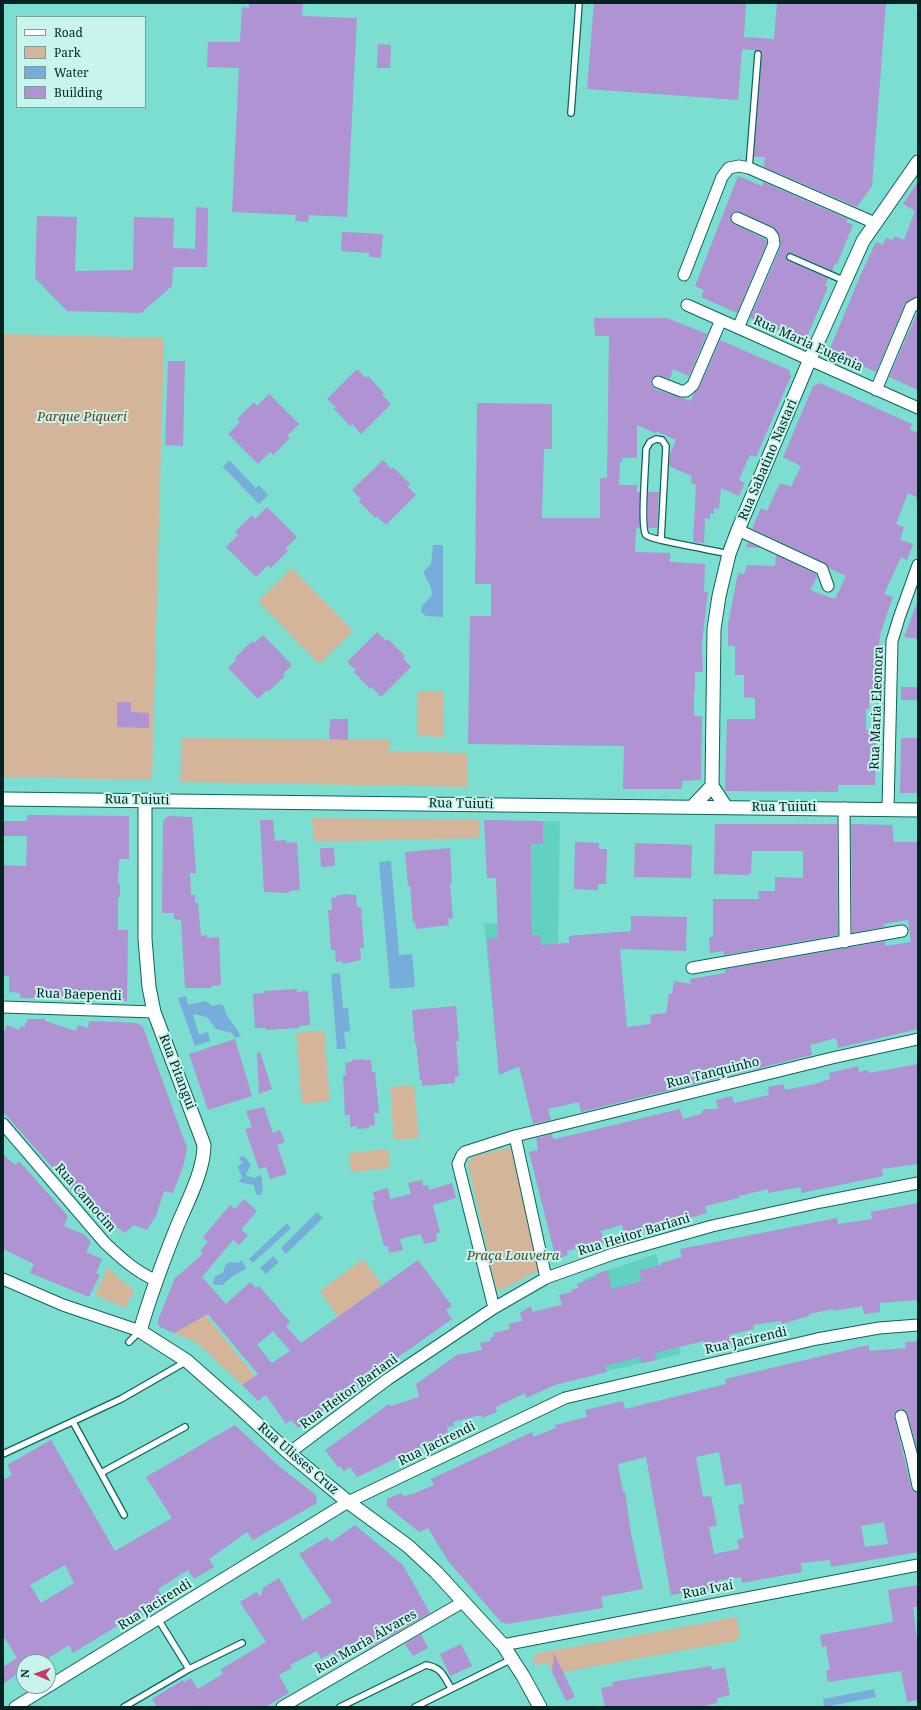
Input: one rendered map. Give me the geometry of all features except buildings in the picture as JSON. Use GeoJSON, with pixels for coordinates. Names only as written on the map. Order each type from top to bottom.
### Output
{"type":"FeatureCollection","features":[{"type":"Feature","properties":{"kind":"street","name":"Rua Sabatino Nastari"},"geometry":{"type":"LineString","coordinates":[[712,786],[714,629],[718,596],[729,554],[810,359],[863,241],[918,162]]}},
{"type":"Feature","properties":{"kind":"street"},"geometry":{"type":"LineString","coordinates":[[684,275],[722,177],[729,168],[739,166],[749,168],[875,223]]}},
{"type":"Feature","properties":{"kind":"street"},"geometry":{"type":"LineString","coordinates":[[737,218],[770,234],[773,237],[774,244],[738,328]]}},
{"type":"Feature","properties":{"kind":"street"},"geometry":{"type":"LineString","coordinates":[[876,390],[911,307],[918,303]]}},
{"type":"Feature","properties":{"kind":"street","name":"Rua Maria Eugênia"},"geometry":{"type":"LineString","coordinates":[[687,305],[918,408]]}},
{"type":"Feature","properties":{"kind":"street"},"geometry":{"type":"LineString","coordinates":[[658,382],[681,392],[686,391],[692,385],[721,320]]}},
{"type":"Feature","properties":{"kind":"street"},"geometry":{"type":"LineString","coordinates":[[738,530],[822,569],[828,586]]}},
{"type":"Feature","properties":{"kind":"street","name":"Rua Maria Eleonora"},"geometry":{"type":"LineString","coordinates":[[888,809],[892,641],[918,564]]}},
{"type":"Feature","properties":{"kind":"street"},"geometry":{"type":"LineString","coordinates":[[693,806],[712,786],[726,807]]}},
{"type":"Feature","properties":{"kind":"street","name":"Rua Tuiuti"},"geometry":{"type":"LineString","coordinates":[[3,799],[693,806],[918,810]]}},
{"type":"Feature","properties":{"kind":"street","name":"Rua Pitangui"},"geometry":{"type":"LineString","coordinates":[[140,1331],[155,1280],[198,1174],[204,1154],[204,1145],[154,1012],[149,987],[145,939],[145,800]]}},
{"type":"Feature","properties":{"kind":"street"},"geometry":{"type":"LineString","coordinates":[[844,808],[845,942]]}},
{"type":"Feature","properties":{"kind":"street"},"geometry":{"type":"LineString","coordinates":[[692,968],[902,931]]}},
{"type":"Feature","properties":{"kind":"street","name":"Rua Baependi"},"geometry":{"type":"LineString","coordinates":[[3,1007],[154,1012]]}},
{"type":"Feature","properties":{"kind":"street","name":"Rua Tanquinho"},"geometry":{"type":"LineString","coordinates":[[515,1136],[832,1058],[918,1039]]}},
{"type":"Feature","properties":{"kind":"street","name":"Rua Camocim"},"geometry":{"type":"LineString","coordinates":[[3,1124],[105,1243],[122,1260],[140,1273],[155,1280]]}},
{"type":"Feature","properties":{"kind":"street"},"geometry":{"type":"LineString","coordinates":[[494,1308],[458,1164],[465,1152],[515,1136],[546,1278]]}},
{"type":"Feature","properties":{"kind":"street","name":"Rua Heitor Bariani"},"geometry":{"type":"LineString","coordinates":[[289,1453],[388,1380],[494,1308],[546,1278],[613,1254],[712,1226],[821,1202],[918,1183]]}},
{"type":"Feature","properties":{"kind":"street","name":"Rua Ulisses Cruz"},"geometry":{"type":"LineString","coordinates":[[3,1279],[63,1305],[140,1331],[187,1361],[289,1453],[348,1502],[408,1546],[436,1572],[503,1644],[540,1707]]}},
{"type":"Feature","properties":{"kind":"street","name":"Rua Jacirendi"},"geometry":{"type":"LineString","coordinates":[[15,1707],[348,1502],[565,1398],[818,1339],[879,1328],[918,1325]]}},
{"type":"Feature","properties":{"kind":"street"},"geometry":{"type":"LineString","coordinates":[[901,1416],[913,1460],[918,1486]]}},
{"type":"Feature","properties":{"kind":"street","name":"Rua Ivaí"},"geometry":{"type":"LineString","coordinates":[[503,1644],[918,1565]]}},
{"type":"Feature","properties":{"kind":"street","name":"Rua Maria Álvares"},"geometry":{"type":"LineString","coordinates":[[282,1707],[463,1602]]}},
{"type":"Feature","properties":{"kind":"lane"},"geometry":{"type":"LineString","coordinates":[[571,113],[579,3]]}},
{"type":"Feature","properties":{"kind":"lane"},"geometry":{"type":"LineString","coordinates":[[749,168],[758,54]]}},
{"type":"Feature","properties":{"kind":"lane"},"geometry":{"type":"LineString","coordinates":[[790,256],[845,281]]}},
{"type":"Feature","properties":{"kind":"lane"},"geometry":{"type":"LineString","coordinates":[[661,540],[666,446],[662,440],[656,439],[650,442],[646,449],[643,520],[646,535],[649,538],[729,554]]}},
{"type":"Feature","properties":{"kind":"lane"},"geometry":{"type":"LineString","coordinates":[[129,1342],[140,1331]]}},
{"type":"Feature","properties":{"kind":"lane"},"geometry":{"type":"LineString","coordinates":[[3,1454],[121,1399],[187,1361]]}},
{"type":"Feature","properties":{"kind":"lane"},"geometry":{"type":"LineString","coordinates":[[73,1422],[124,1515]]}},
{"type":"Feature","properties":{"kind":"lane"},"geometry":{"type":"LineString","coordinates":[[101,1473],[185,1427]]}},
{"type":"Feature","properties":{"kind":"lane"},"geometry":{"type":"LineString","coordinates":[[158,1619],[189,1669]]}},
{"type":"Feature","properties":{"kind":"lane"},"geometry":{"type":"LineString","coordinates":[[124,1707],[189,1669],[242,1643]]}},
{"type":"Feature","properties":{"kind":"lane"},"geometry":{"type":"LineString","coordinates":[[415,1707],[512,1659]]}},
{"type":"Feature","properties":{"kind":"lane"},"geometry":{"type":"LineString","coordinates":[[340,1707],[426,1665],[436,1667],[451,1688]]}},
{"type":"Feature","properties":{"kind":"shaded area"},"geometry":{"type":"Polygon","coordinates":[[[531,821],[560,821],[558,944],[569,943],[569,936],[619,932],[554,1052],[499,1075],[484,923],[532,925],[531,821]]]}},
{"type":"Feature","properties":{"kind":"shaded area"},"geometry":{"type":"Polygon","coordinates":[[[656,1254],[681,1354],[607,1371],[583,1279],[656,1254]]]}},
{"type":"Feature","properties":{"kind":"green space","name":"Parque Piqueri"},"geometry":{"type":"Polygon","coordinates":[[[3,334],[164,338],[152,780],[3,777],[3,334]]]}},
{"type":"Feature","properties":{"kind":"green space"},"geometry":{"type":"Polygon","coordinates":[[[292,568],[353,631],[319,664],[258,601],[292,568]]]}},
{"type":"Feature","properties":{"kind":"green space"},"geometry":{"type":"Polygon","coordinates":[[[418,692],[444,692],[443,737],[417,736],[418,692]]]}},
{"type":"Feature","properties":{"kind":"green space"},"geometry":{"type":"Polygon","coordinates":[[[182,738],[390,740],[390,751],[468,753],[468,787],[180,782],[182,738]]]}},
{"type":"Feature","properties":{"kind":"green space"},"geometry":{"type":"Polygon","coordinates":[[[312,818],[479,820],[479,838],[314,842],[312,818]]]}},
{"type":"Feature","properties":{"kind":"green space"},"geometry":{"type":"Polygon","coordinates":[[[324,1030],[330,1101],[302,1104],[296,1033],[324,1030]]]}},
{"type":"Feature","properties":{"kind":"green space"},"geometry":{"type":"Polygon","coordinates":[[[414,1085],[419,1138],[394,1140],[390,1087],[414,1085]]]}},
{"type":"Feature","properties":{"kind":"green space","name":"Praça Louveira"},"geometry":{"type":"Polygon","coordinates":[[[507,1148],[511,1149],[538,1266],[537,1271],[500,1291],[496,1288],[468,1164],[469,1161],[475,1156],[507,1148]]]}},
{"type":"Feature","properties":{"kind":"green space"},"geometry":{"type":"Polygon","coordinates":[[[388,1149],[390,1168],[351,1172],[349,1153],[388,1149]]]}},
{"type":"Feature","properties":{"kind":"green space"},"geometry":{"type":"Polygon","coordinates":[[[363,1259],[382,1285],[338,1317],[320,1291],[363,1259]]]}},
{"type":"Feature","properties":{"kind":"green space"},"geometry":{"type":"Polygon","coordinates":[[[108,1267],[134,1290],[126,1308],[95,1295],[108,1267]]]}},
{"type":"Feature","properties":{"kind":"green space"},"geometry":{"type":"Polygon","coordinates":[[[205,1315],[255,1376],[242,1385],[196,1342],[174,1333],[205,1315]]]}},
{"type":"Feature","properties":{"kind":"green space"},"geometry":{"type":"Polygon","coordinates":[[[737,1617],[740,1638],[736,1639],[736,1641],[563,1672],[553,1665],[552,1672],[547,1662],[536,1666],[533,1660],[534,1656],[539,1653],[737,1617]]]}},
{"type":"Feature","properties":{"kind":"water"},"geometry":{"type":"Polygon","coordinates":[[[229,460],[256,488],[259,485],[268,495],[259,504],[223,467],[229,460]]]}},
{"type":"Feature","properties":{"kind":"water"},"geometry":{"type":"Polygon","coordinates":[[[433,545],[443,545],[443,617],[426,616],[421,612],[422,606],[432,595],[431,587],[425,577],[424,571],[431,564],[433,545]]]}},
{"type":"Feature","properties":{"kind":"water"},"geometry":{"type":"Polygon","coordinates":[[[391,861],[399,955],[412,954],[415,987],[390,989],[379,862],[391,861]]]}},
{"type":"Feature","properties":{"kind":"water"},"geometry":{"type":"Polygon","coordinates":[[[340,973],[343,1008],[348,1008],[350,1031],[344,1032],[346,1049],[337,1049],[331,974],[340,973]]]}},
{"type":"Feature","properties":{"kind":"water"},"geometry":{"type":"Polygon","coordinates":[[[186,996],[188,1005],[205,1001],[213,1006],[220,1004],[224,1006],[228,1018],[241,1036],[235,1038],[232,1033],[216,1029],[207,1017],[194,1014],[193,1015],[199,1035],[208,1032],[210,1041],[195,1046],[178,998],[186,996]]]}},
{"type":"Feature","properties":{"kind":"water"},"geometry":{"type":"Polygon","coordinates":[[[241,1156],[246,1158],[251,1165],[246,1174],[247,1176],[255,1178],[260,1175],[262,1178],[263,1191],[261,1195],[257,1195],[254,1185],[238,1182],[242,1178],[238,1167],[243,1162],[239,1160],[241,1156]]]}},
{"type":"Feature","properties":{"kind":"water"},"geometry":{"type":"Polygon","coordinates":[[[317,1212],[323,1218],[286,1254],[281,1248],[317,1212]]]}},
{"type":"Feature","properties":{"kind":"water"},"geometry":{"type":"Polygon","coordinates":[[[287,1223],[291,1228],[253,1263],[249,1259],[287,1223]]]}},
{"type":"Feature","properties":{"kind":"water"},"geometry":{"type":"Polygon","coordinates":[[[273,1256],[279,1262],[266,1274],[260,1268],[273,1256]]]}},
{"type":"Feature","properties":{"kind":"water"},"geometry":{"type":"Polygon","coordinates":[[[242,1260],[246,1269],[233,1276],[222,1285],[215,1285],[213,1283],[215,1276],[223,1273],[225,1266],[229,1262],[238,1263],[242,1260]]]}},
{"type":"Feature","properties":{"kind":"water"},"geometry":{"type":"Polygon","coordinates":[[[874,1689],[876,1697],[824,1707],[823,1699],[874,1689]]]}}]}
